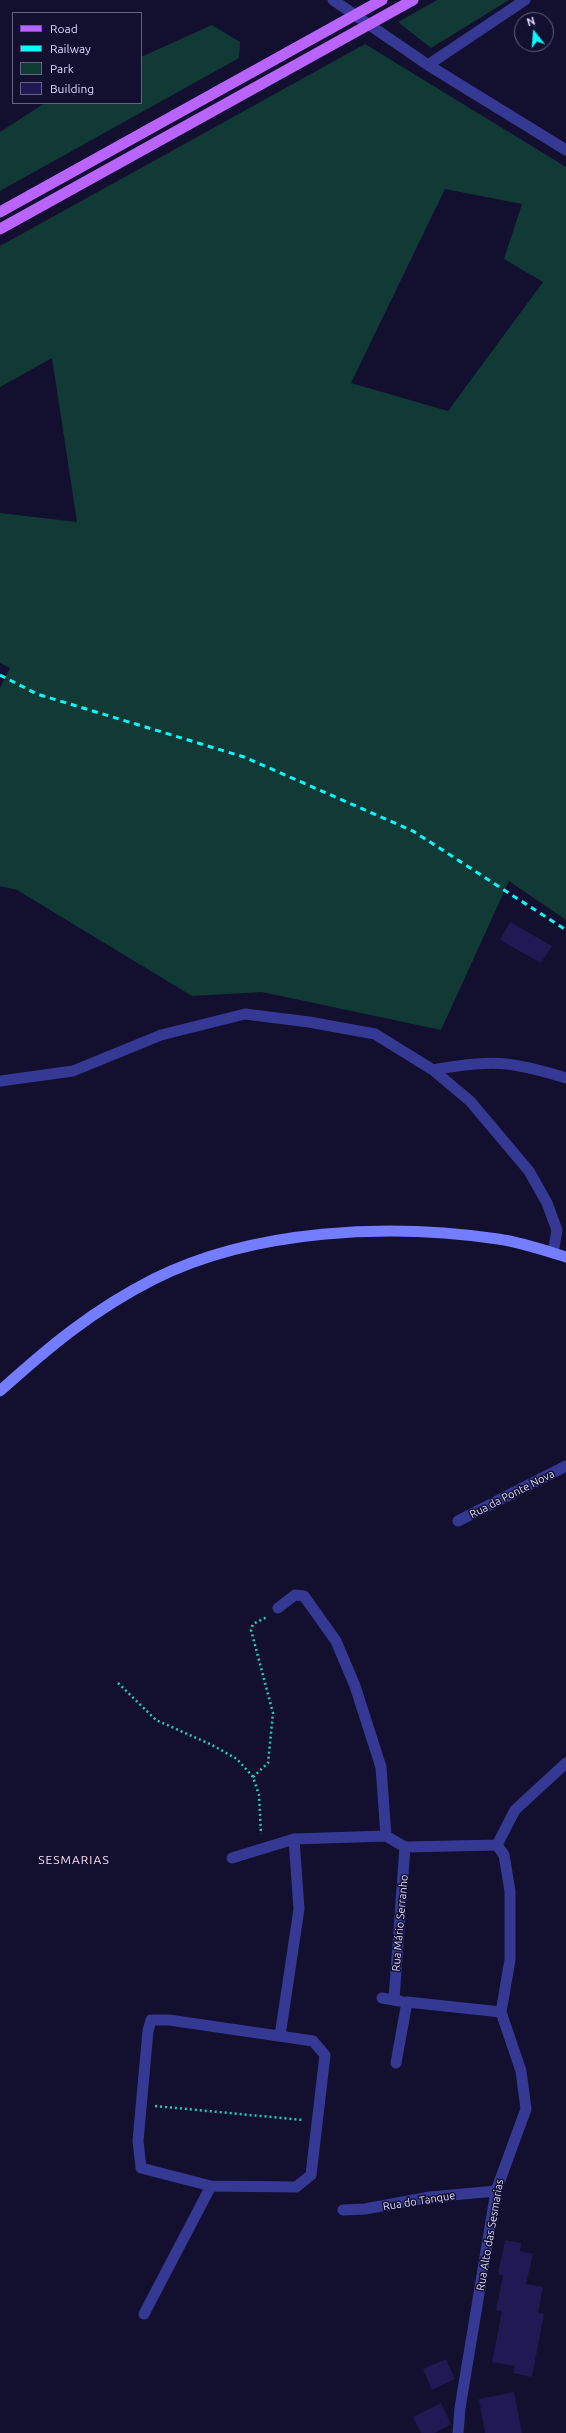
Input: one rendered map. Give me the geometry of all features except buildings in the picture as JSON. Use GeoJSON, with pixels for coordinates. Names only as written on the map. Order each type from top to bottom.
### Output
{"type":"FeatureCollection","features":[{"type":"Feature","properties":{"kind":"main road"},"geometry":{"type":"LineString","coordinates":[[0,212],[382,0]]}},
{"type":"Feature","properties":{"kind":"main road"},"geometry":{"type":"LineString","coordinates":[[0,229],[413,0]]}},
{"type":"Feature","properties":{"kind":"main road"},"geometry":{"type":"LineString","coordinates":[[0,1391],[54,1342],[102,1308],[155,1279],[220,1255],[280,1240],[359,1232],[431,1231],[499,1239],[566,1257]]}},
{"type":"Feature","properties":{"kind":"street"},"geometry":{"type":"LineString","coordinates":[[333,0],[400,47],[566,150]]}},
{"type":"Feature","properties":{"kind":"street"},"geometry":{"type":"LineString","coordinates":[[428,65],[525,0]]}},
{"type":"Feature","properties":{"kind":"street"},"geometry":{"type":"LineString","coordinates":[[0,1081],[73,1072],[161,1035],[245,1014],[308,1022],[375,1034],[433,1070],[470,1101],[529,1172],[547,1203],[557,1230],[554,1253]]}},
{"type":"Feature","properties":{"kind":"street"},"geometry":{"type":"LineString","coordinates":[[433,1070],[472,1063],[500,1062],[526,1066],[566,1078]]}},
{"type":"Feature","properties":{"kind":"street","name":"Rua da Ponte Nova"},"geometry":{"type":"LineString","coordinates":[[458,1521],[566,1466]]}},
{"type":"Feature","properties":{"kind":"street"},"geometry":{"type":"LineString","coordinates":[[278,1608],[295,1595],[304,1596],[336,1641],[355,1686],[381,1767],[386,1836]]}},
{"type":"Feature","properties":{"kind":"street"},"geometry":{"type":"LineString","coordinates":[[232,1858],[294,1839],[386,1836],[406,1847],[497,1845],[515,1810],[566,1763]]}},
{"type":"Feature","properties":{"kind":"street"},"geometry":{"type":"LineString","coordinates":[[280,2036],[299,1909],[294,1839]]}},
{"type":"Feature","properties":{"kind":"street","name":"Rua Alto das Sesmarias"},"geometry":{"type":"LineString","coordinates":[[458,2433],[460,2408],[496,2192],[526,2109],[521,2071],[501,2012],[510,1960],[510,1891],[504,1855],[497,1845]]}},
{"type":"Feature","properties":{"kind":"street","name":"Rua Mário Serranho"},"geometry":{"type":"LineString","coordinates":[[394,1999],[406,1847]]}},
{"type":"Feature","properties":{"kind":"street"},"geometry":{"type":"LineString","coordinates":[[382,1998],[501,2012]]}},
{"type":"Feature","properties":{"kind":"street"},"geometry":{"type":"LineString","coordinates":[[396,2063],[407,2002]]}},
{"type":"Feature","properties":{"kind":"street"},"geometry":{"type":"LineString","coordinates":[[151,2020],[169,2020],[280,2036],[313,2040],[325,2055],[311,2175],[296,2187],[211,2186],[141,2168],[138,2141],[140,2104],[148,2031],[151,2020]]}},
{"type":"Feature","properties":{"kind":"street"},"geometry":{"type":"LineString","coordinates":[[144,2314],[211,2186]]}},
{"type":"Feature","properties":{"kind":"street","name":"Rua do Tanque"},"geometry":{"type":"LineString","coordinates":[[343,2210],[365,2209],[430,2197],[496,2192]]}},
{"type":"Feature","properties":{"kind":"path"},"geometry":{"type":"LineString","coordinates":[[253,1777],[268,1763],[272,1713],[251,1630],[253,1624],[278,1608]]}},
{"type":"Feature","properties":{"kind":"path"},"geometry":{"type":"LineString","coordinates":[[118,1683],[156,1720],[212,1745],[237,1759],[253,1777],[259,1795],[262,1849]]}},
{"type":"Feature","properties":{"kind":"path"},"geometry":{"type":"LineString","coordinates":[[140,2104],[317,2121]]}},
{"type":"Feature","properties":{"kind":"green space"},"geometry":{"type":"Polygon","coordinates":[[[437,0],[509,0],[431,48],[398,22],[437,0]]]}},
{"type":"Feature","properties":{"kind":"green space"},"geometry":{"type":"Polygon","coordinates":[[[212,25],[240,42],[239,58],[0,191],[0,132],[43,104],[142,104],[142,57],[212,25]]]}},
{"type":"Feature","properties":{"kind":"green space"},"geometry":{"type":"Polygon","coordinates":[[[365,44],[566,167],[566,920],[509,881],[441,1030],[262,992],[192,996],[17,890],[0,886],[0,688],[10,668],[0,663],[0,513],[77,522],[52,358],[0,387],[0,246],[365,44]],[[445,189],[351,383],[448,411],[543,282],[504,259],[522,204],[445,189]]]}},
{"type":"Feature","properties":{"kind":"railway"},"geometry":{"type":"LineString","coordinates":[[0,675],[37,694],[244,757],[413,831],[566,930]]}},
{"type":"Feature","properties":{"kind":"district","name":"SESMARIAS"},"geometry":{"type":"Point","coordinates":[74,1860]}}]}
